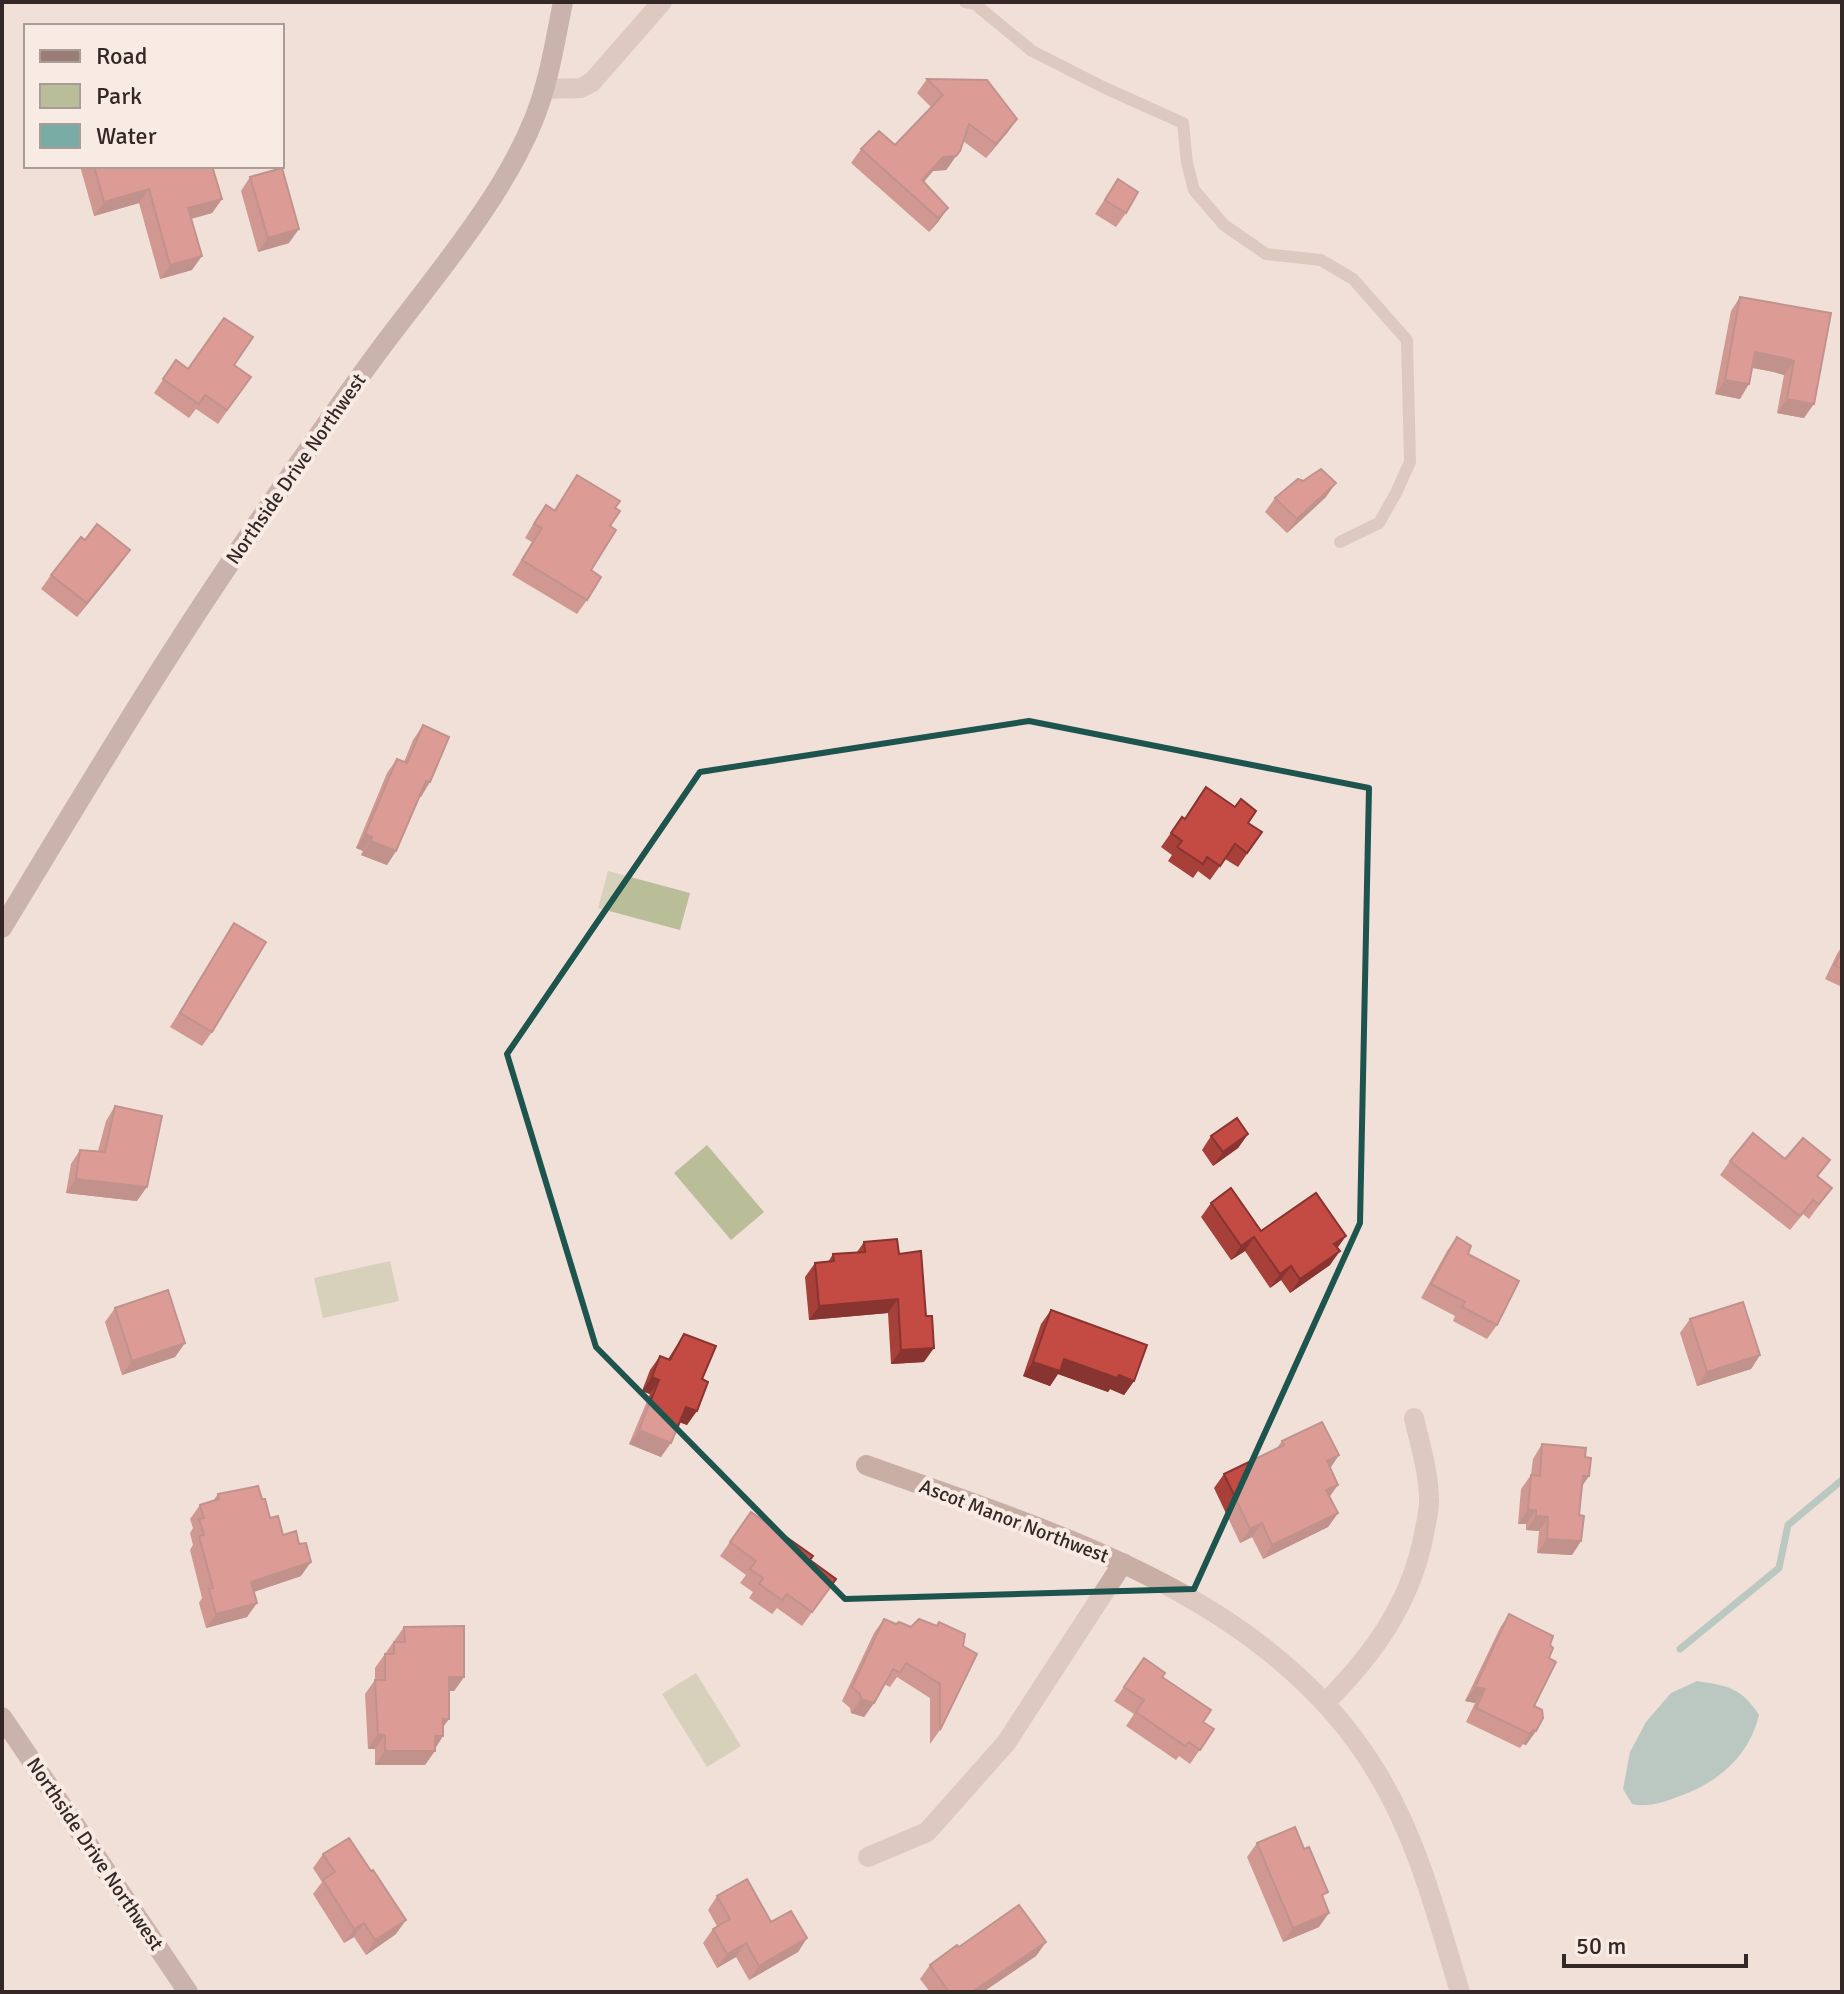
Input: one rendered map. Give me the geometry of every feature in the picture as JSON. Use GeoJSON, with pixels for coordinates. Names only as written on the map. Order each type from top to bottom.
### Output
{"type":"FeatureCollection","features":[{"type":"Feature","properties":{"kind":"main road","name":"Northside Drive Northwest"},"geometry":{"type":"LineString","coordinates":[[2,928],[129,718],[252,531],[457,247],[523,144],[544,89],[563,2]]}},
{"type":"Feature","properties":{"kind":"main road","name":"Northside Drive Northwest"},"geometry":{"type":"LineString","coordinates":[[2,1717],[188,1992]]}},
{"type":"Feature","properties":{"kind":"street"},"geometry":{"type":"LineString","coordinates":[[544,89],[581,88],[592,82],[662,2]]}},
{"type":"Feature","properties":{"kind":"street"},"geometry":{"type":"LineString","coordinates":[[1326,1702],[1356,1673],[1379,1644],[1397,1612],[1419,1558],[1430,1502],[1428,1474],[1414,1418]]}},
{"type":"Feature","properties":{"kind":"street","name":"Ascot Manor Northwest"},"geometry":{"type":"LineString","coordinates":[[866,1465],[1061,1535],[1123,1563],[1185,1596],[1246,1635],[1297,1673],[1326,1702],[1376,1771],[1414,1846],[1460,1992]]}},
{"type":"Feature","properties":{"kind":"street"},"geometry":{"type":"LineString","coordinates":[[868,1857],[927,1832],[1006,1743],[1123,1563]]}},
{"type":"Feature","properties":{"kind":"lane"},"geometry":{"type":"LineString","coordinates":[[965,2],[975,4],[1032,51],[1183,123],[1194,190],[1224,225],[1266,254],[1321,260],[1353,279],[1407,340],[1410,462],[1379,523],[1340,542]]}},
{"type":"Feature","properties":{"kind":"highlighted area"},"geometry":{"type":"Polygon","coordinates":[[[1029,721],[1369,788],[1360,1223],[1194,1589],[845,1599],[596,1347],[507,1054],[700,772],[1029,721]]]}},
{"type":"Feature","properties":{"kind":"green space"},"geometry":{"type":"Polygon","coordinates":[[[608,871],[690,893],[680,930],[598,908],[608,871]]]}},
{"type":"Feature","properties":{"kind":"green space"},"geometry":{"type":"Polygon","coordinates":[[[707,1145],[764,1212],[731,1240],[674,1173],[707,1145]]]}},
{"type":"Feature","properties":{"kind":"green space"},"geometry":{"type":"Polygon","coordinates":[[[390,1261],[399,1301],[323,1318],[314,1278],[390,1261]]]}},
{"type":"Feature","properties":{"kind":"green space"},"geometry":{"type":"Polygon","coordinates":[[[696,1673],[741,1746],[707,1767],[662,1694],[696,1673]]]}},
{"type":"Feature","properties":{"kind":"water"},"geometry":{"type":"Polygon","coordinates":[[[1697,1681],[1733,1689],[1752,1706],[1759,1715],[1748,1743],[1730,1766],[1694,1790],[1656,1804],[1632,1804],[1623,1789],[1630,1752],[1646,1722],[1671,1693],[1697,1681]]]}},
{"type":"Feature","properties":{"kind":"building"},"geometry":{"type":"Polygon","coordinates":[[[927,79],[987,80],[1017,119],[996,144],[969,124],[956,156],[943,157],[922,180],[948,208],[938,218],[861,149],[879,131],[895,145],[943,95],[927,79]]]}},
{"type":"Feature","properties":{"kind":"building"},"geometry":{"type":"Polygon","coordinates":[[[95,168],[213,168],[222,199],[188,208],[202,256],[170,265],[149,189],[104,202],[95,168]]]}},
{"type":"Feature","properties":{"kind":"building"},"geometry":{"type":"Polygon","coordinates":[[[282,168],[299,229],[268,238],[250,177],[282,168]]]}},
{"type":"Feature","properties":{"kind":"building"},"geometry":{"type":"Polygon","coordinates":[[[1118,179],[1138,192],[1126,213],[1105,200],[1118,179]]]}},
{"type":"Feature","properties":{"kind":"building"},"geometry":{"type":"Polygon","coordinates":[[[1740,297],[1831,313],[1814,404],[1787,399],[1794,361],[1784,358],[1755,352],[1749,384],[1725,380],[1740,297]]]}},
{"type":"Feature","properties":{"kind":"building"},"geometry":{"type":"Polygon","coordinates":[[[224,318],[253,337],[234,365],[251,377],[227,410],[205,395],[199,404],[163,379],[176,360],[188,369],[224,318]]]}},
{"type":"Feature","properties":{"kind":"building"},"geometry":{"type":"Polygon","coordinates":[[[1321,469],[1336,483],[1297,519],[1275,498],[1298,479],[1303,481],[1321,469]]]}},
{"type":"Feature","properties":{"kind":"building"},"geometry":{"type":"Polygon","coordinates":[[[577,475],[620,501],[615,508],[620,511],[610,526],[616,530],[591,570],[601,577],[587,600],[522,560],[542,528],[534,524],[546,505],[555,511],[577,475]]]}},
{"type":"Feature","properties":{"kind":"building"},"geometry":{"type":"Polygon","coordinates":[[[97,524],[130,550],[87,603],[51,575],[81,537],[85,540],[97,524]]]}},
{"type":"Feature","properties":{"kind":"building"},"geometry":{"type":"Polygon","coordinates":[[[423,725],[449,737],[396,851],[371,841],[372,837],[365,834],[397,759],[407,763],[423,725]]]}},
{"type":"Feature","properties":{"kind":"building"},"geometry":{"type":"Polygon","coordinates":[[[1206,787],[1235,807],[1241,799],[1256,811],[1248,823],[1262,832],[1247,853],[1235,844],[1220,866],[1207,857],[1203,864],[1177,847],[1182,841],[1171,833],[1182,817],[1185,819],[1206,787]]]}},
{"type":"Feature","properties":{"kind":"building"},"geometry":{"type":"Polygon","coordinates":[[[234,923],[266,942],[212,1032],[180,1013],[234,923]]]}},
{"type":"Feature","properties":{"kind":"building"},"geometry":{"type":"Polygon","coordinates":[[[1842,950],[1842,969],[1835,965],[1842,950]]]}},
{"type":"Feature","properties":{"kind":"building"},"geometry":{"type":"Polygon","coordinates":[[[115,1106],[162,1116],[147,1187],[76,1179],[80,1150],[105,1152],[115,1106]]]}},
{"type":"Feature","properties":{"kind":"building"},"geometry":{"type":"Polygon","coordinates":[[[1237,1118],[1248,1134],[1223,1152],[1211,1136],[1237,1118]]]}},
{"type":"Feature","properties":{"kind":"building"},"geometry":{"type":"Polygon","coordinates":[[[1753,1133],[1785,1159],[1803,1138],[1830,1160],[1817,1176],[1832,1188],[1819,1204],[1813,1200],[1800,1216],[1730,1161],[1753,1133]]]}},
{"type":"Feature","properties":{"kind":"building"},"geometry":{"type":"Polygon","coordinates":[[[1231,1188],[1261,1231],[1316,1193],[1346,1236],[1334,1244],[1340,1251],[1300,1279],[1291,1266],[1280,1274],[1254,1237],[1241,1246],[1211,1203],[1231,1188]]]}},
{"type":"Feature","properties":{"kind":"building"},"geometry":{"type":"Polygon","coordinates":[[[1457,1237],[1471,1246],[1468,1254],[1519,1281],[1497,1325],[1462,1307],[1465,1302],[1431,1284],[1457,1237]]]}},
{"type":"Feature","properties":{"kind":"building"},"geometry":{"type":"Polygon","coordinates":[[[897,1239],[899,1254],[921,1251],[926,1316],[932,1316],[934,1348],[901,1350],[898,1299],[819,1306],[815,1263],[834,1261],[833,1254],[865,1252],[864,1242],[897,1239]]]}},
{"type":"Feature","properties":{"kind":"building"},"geometry":{"type":"Polygon","coordinates":[[[168,1290],[185,1343],[132,1361],[115,1308],[168,1290]]]}},
{"type":"Feature","properties":{"kind":"building"},"geometry":{"type":"Polygon","coordinates":[[[1743,1302],[1760,1355],[1707,1372],[1690,1319],[1743,1302]]]}},
{"type":"Feature","properties":{"kind":"building"},"geometry":{"type":"Polygon","coordinates":[[[1051,1310],[1147,1345],[1134,1381],[1064,1359],[1060,1371],[1033,1362],[1051,1310]]]}},
{"type":"Feature","properties":{"kind":"building"},"geometry":{"type":"Polygon","coordinates":[[[684,1334],[716,1346],[702,1379],[708,1382],[697,1411],[686,1407],[671,1443],[639,1430],[659,1380],[652,1377],[660,1356],[670,1360],[684,1334]]]}},
{"type":"Feature","properties":{"kind":"building"},"geometry":{"type":"Polygon","coordinates":[[[1322,1422],[1339,1455],[1327,1461],[1338,1485],[1326,1490],[1338,1513],[1272,1545],[1262,1523],[1250,1529],[1224,1474],[1284,1445],[1282,1441],[1322,1422]]]}},
{"type":"Feature","properties":{"kind":"building"},"geometry":{"type":"Polygon","coordinates":[[[1542,1444],[1586,1448],[1585,1457],[1591,1458],[1589,1476],[1583,1476],[1579,1515],[1584,1516],[1581,1541],[1547,1539],[1548,1517],[1536,1516],[1536,1510],[1528,1510],[1531,1475],[1540,1476],[1542,1444]]]}},
{"type":"Feature","properties":{"kind":"building"},"geometry":{"type":"Polygon","coordinates":[[[258,1486],[270,1518],[278,1516],[283,1535],[296,1531],[299,1544],[306,1543],[311,1562],[251,1582],[257,1603],[216,1614],[209,1589],[213,1588],[199,1536],[204,1535],[199,1519],[204,1518],[200,1505],[219,1499],[218,1494],[258,1486]]]}},
{"type":"Feature","properties":{"kind":"building"},"geometry":{"type":"Polygon","coordinates":[[[751,1512],[813,1556],[810,1560],[836,1579],[812,1612],[787,1594],[782,1600],[759,1584],[763,1578],[750,1569],[756,1561],[730,1542],[751,1512]]]}},
{"type":"Feature","properties":{"kind":"building"},"geometry":{"type":"Polygon","coordinates":[[[1509,1614],[1553,1636],[1549,1658],[1556,1662],[1534,1706],[1542,1710],[1543,1718],[1536,1731],[1530,1734],[1476,1708],[1485,1689],[1475,1687],[1509,1614]]]}},
{"type":"Feature","properties":{"kind":"building"},"geometry":{"type":"Polygon","coordinates":[[[884,1619],[911,1627],[919,1619],[937,1626],[939,1622],[965,1634],[963,1646],[977,1654],[940,1730],[940,1684],[906,1663],[900,1673],[893,1669],[874,1703],[861,1699],[852,1687],[884,1619]]]}},
{"type":"Feature","properties":{"kind":"building"},"geometry":{"type":"Polygon","coordinates":[[[464,1626],[464,1677],[449,1677],[449,1719],[443,1719],[443,1736],[435,1736],[435,1751],[385,1751],[385,1735],[378,1734],[375,1680],[385,1680],[385,1654],[394,1654],[394,1642],[405,1642],[404,1627],[464,1626]]]}},
{"type":"Feature","properties":{"kind":"building"},"geometry":{"type":"Polygon","coordinates":[[[1144,1658],[1165,1673],[1162,1677],[1211,1710],[1203,1722],[1214,1729],[1200,1750],[1189,1742],[1185,1746],[1136,1712],[1144,1700],[1124,1687],[1144,1658]]]}},
{"type":"Feature","properties":{"kind":"building"},"geometry":{"type":"Polygon","coordinates":[[[1295,1827],[1304,1849],[1309,1847],[1328,1892],[1322,1895],[1329,1913],[1293,1928],[1257,1843],[1295,1827]]]}},
{"type":"Feature","properties":{"kind":"building"},"geometry":{"type":"Polygon","coordinates":[[[349,1838],[406,1920],[375,1940],[364,1923],[354,1929],[323,1880],[335,1872],[323,1854],[349,1838]]]}},
{"type":"Feature","properties":{"kind":"building"},"geometry":{"type":"Polygon","coordinates":[[[747,1879],[771,1922],[791,1911],[807,1938],[759,1966],[746,1943],[727,1954],[713,1929],[730,1919],[717,1896],[747,1879]]]}},
{"type":"Feature","properties":{"kind":"building"},"geometry":{"type":"Polygon","coordinates":[[[1019,1905],[1046,1942],[972,1992],[949,1992],[930,1965],[1019,1905]]]}},
{"type":"Feature","properties":{"kind":"waterway"},"geometry":{"type":"LineString","coordinates":[[1680,1649],[1779,1568],[1788,1525],[1842,1480]]}}]}
